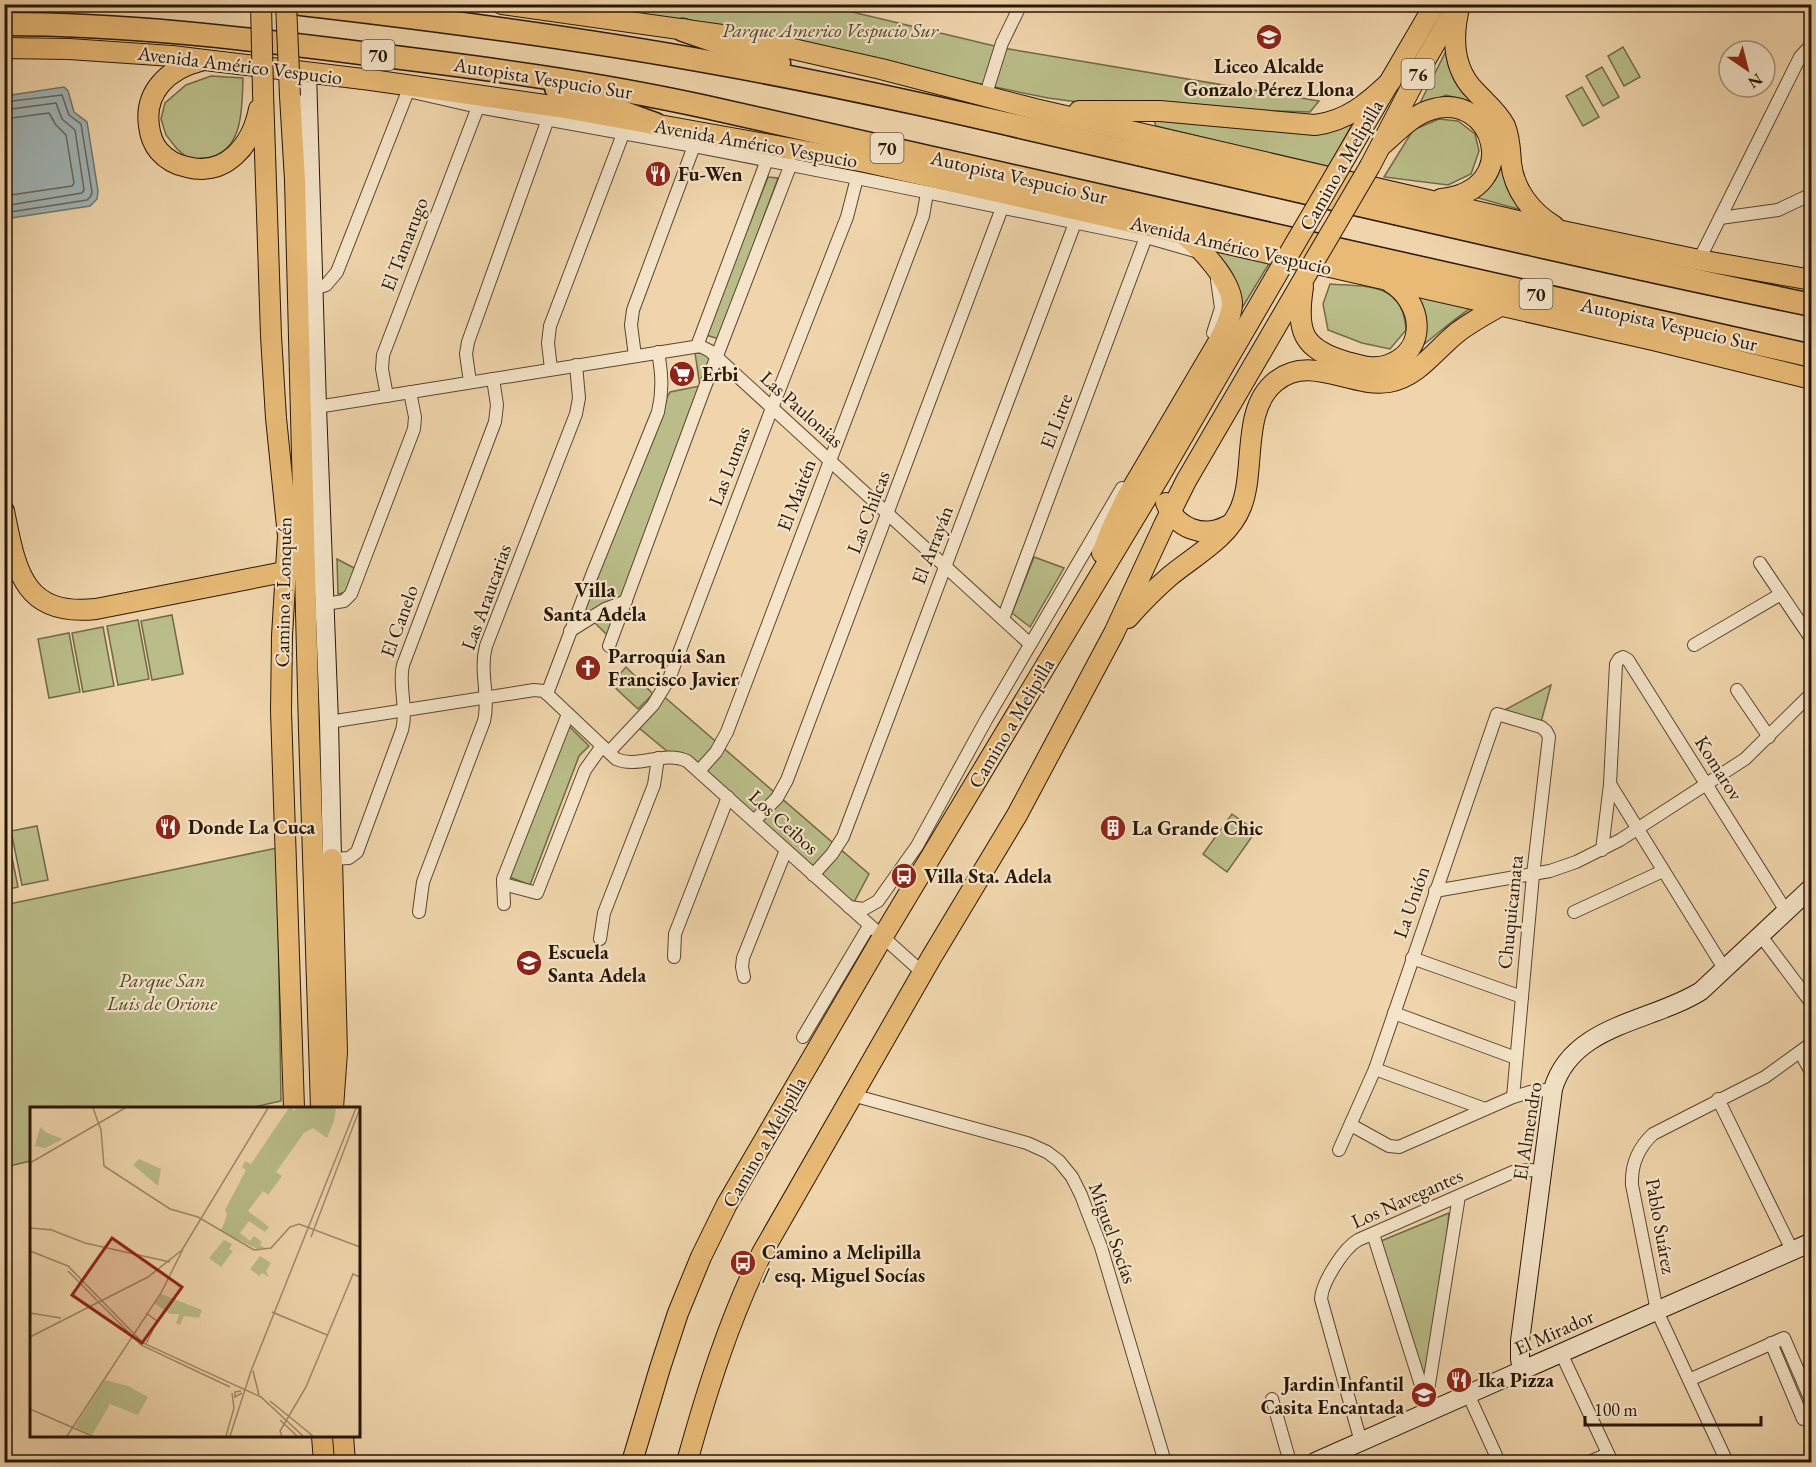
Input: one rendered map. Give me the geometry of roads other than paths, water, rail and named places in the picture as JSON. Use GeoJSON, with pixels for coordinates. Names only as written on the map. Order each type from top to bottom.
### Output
{"type":"FeatureCollection","features":[{"type":"Feature","properties":{"kind":"highway","name":"70"},"geometry":{"type":"LineString","coordinates":[[301,4],[567,38],[705,61],[863,92],[1616,263],[1812,305]]}},
{"type":"Feature","properties":{"kind":"highway","name":"Autopista Vespucio Sur"},"geometry":{"type":"LineString","coordinates":[[4,24],[86,25],[182,31],[592,84],[706,107],[1812,356]]}},
{"type":"Feature","properties":{"kind":"highway"},"geometry":{"type":"LineString","coordinates":[[683,30],[863,92]]}},
{"type":"Feature","properties":{"kind":"highway"},"geometry":{"type":"LineString","coordinates":[[512,72],[655,124]]}},
{"type":"Feature","properties":{"kind":"main road","name":"Camino a Lonquén"},"geometry":{"type":"LineString","coordinates":[[261,4],[271,336],[276,418],[288,536],[296,569],[282,636],[281,711],[294,1107]]}},
{"type":"Feature","properties":{"kind":"main road","name":"Camino a Lonquén"},"geometry":{"type":"LineString","coordinates":[[286,4],[295,180],[296,569],[321,1107]]}},
{"type":"Feature","properties":{"kind":"main road"},"geometry":{"type":"LineString","coordinates":[[502,4],[722,35],[828,56],[1035,109],[1562,231],[1699,260],[1812,280]]}},
{"type":"Feature","properties":{"kind":"main road","name":"Camino a Melipilla"},"geometry":{"type":"LineString","coordinates":[[632,1462],[670,1337],[710,1237],[875,932],[1094,585],[1435,4]]}},
{"type":"Feature","properties":{"kind":"main road"},"geometry":{"type":"LineString","coordinates":[[1459,4],[1454,42],[1459,67],[1468,84],[1495,111],[1504,124],[1509,141],[1512,171],[1525,199],[1542,218],[1562,231]]}},
{"type":"Feature","properties":{"kind":"main road","name":"Camino a Melipilla"},"geometry":{"type":"LineString","coordinates":[[687,1462],[720,1354],[751,1276],[787,1207],[1017,815],[1114,633],[1170,512],[1382,145],[1426,59],[1459,4]]}},
{"type":"Feature","properties":{"kind":"main road","name":"Avenida Américo Vespucio"},"geometry":{"type":"LineString","coordinates":[[4,48],[120,51],[371,80],[559,107],[865,162],[1812,379]]}},
{"type":"Feature","properties":{"kind":"main road"},"geometry":{"type":"LineString","coordinates":[[205,60],[183,66],[167,76],[156,87],[150,101],[148,121],[151,138],[159,151],[174,163],[203,170],[230,161],[250,137],[258,117],[263,93]]}},
{"type":"Feature","properties":{"kind":"main road"},"geometry":{"type":"LineString","coordinates":[[371,80],[408,91]]}},
{"type":"Feature","properties":{"kind":"main road"},"geometry":{"type":"LineString","coordinates":[[1035,109],[1160,111],[1315,125],[1333,122],[1348,116],[1391,81]]}},
{"type":"Feature","properties":{"kind":"main road"},"geometry":{"type":"LineString","coordinates":[[1382,145],[1413,119],[1436,108],[1462,110],[1481,123],[1492,143],[1493,156],[1488,171],[1471,190],[1454,197],[1434,200]]}},
{"type":"Feature","properties":{"kind":"main road"},"geometry":{"type":"LineString","coordinates":[[1094,585],[1105,546],[1119,513],[1220,339],[1230,317],[1231,296],[1224,282],[1208,258],[1182,234]]}},
{"type":"Feature","properties":{"kind":"main road"},"geometry":{"type":"LineString","coordinates":[[1305,277],[1300,314],[1302,329],[1311,345],[1330,357],[1374,368],[1388,365],[1401,357],[1414,342],[1417,331],[1416,316],[1409,300],[1403,292],[1388,281]]}},
{"type":"Feature","properties":{"kind":"main road"},"geometry":{"type":"LineString","coordinates":[[1114,633],[1155,589],[1218,538],[1232,522],[1244,497],[1256,411],[1262,396],[1274,383],[1291,372],[1305,370],[1375,382],[1400,379],[1418,369],[1460,330],[1500,306]]}},
{"type":"Feature","properties":{"kind":"main road"},"geometry":{"type":"LineString","coordinates":[[1162,471],[1162,490],[1170,512],[1186,526],[1200,532],[1214,532],[1232,522]]}},
{"type":"Feature","properties":{"kind":"main road"},"geometry":{"type":"LineString","coordinates":[[4,511],[15,563],[23,581],[41,600],[66,610],[96,609],[296,569]]}},
{"type":"Feature","properties":{"kind":"main road"},"geometry":{"type":"LineString","coordinates":[[332,860],[337,1052],[333,1107]]}},
{"type":"Feature","properties":{"kind":"main road"},"geometry":{"type":"LineString","coordinates":[[322,1437],[324,1462]]}},
{"type":"Feature","properties":{"kind":"main road"},"geometry":{"type":"LineString","coordinates":[[344,1437],[345,1462]]}},
{"type":"Feature","properties":{"kind":"street"},"geometry":{"type":"LineString","coordinates":[[985,97],[1002,43],[1020,4]]}},
{"type":"Feature","properties":{"kind":"street"},"geometry":{"type":"LineString","coordinates":[[1699,260],[1800,57],[1812,44]]}},
{"type":"Feature","properties":{"kind":"street","name":"Camino a Lonquén"},"geometry":{"type":"LineString","coordinates":[[308,72],[332,860]]}},
{"type":"Feature","properties":{"kind":"street"},"geometry":{"type":"LineString","coordinates":[[314,289],[326,285],[337,272],[408,91]]}},
{"type":"Feature","properties":{"kind":"street","name":"Avenida Américo Vespucio"},"geometry":{"type":"LineString","coordinates":[[408,91],[478,107],[791,164],[1146,237],[1189,248],[1208,258]]}},
{"type":"Feature","properties":{"kind":"street","name":"El Tamarugo"},"geometry":{"type":"LineString","coordinates":[[387,396],[382,355],[478,107]]}},
{"type":"Feature","properties":{"kind":"street"},"geometry":{"type":"LineString","coordinates":[[470,382],[466,354],[468,342],[548,119]]}},
{"type":"Feature","properties":{"kind":"street"},"geometry":{"type":"LineString","coordinates":[[551,369],[548,343],[550,326],[623,134]]}},
{"type":"Feature","properties":{"kind":"street"},"geometry":{"type":"LineString","coordinates":[[635,356],[631,325],[633,310],[694,146]]}},
{"type":"Feature","properties":{"kind":"street"},"geometry":{"type":"LineString","coordinates":[[317,407],[697,346],[767,160]]}},
{"type":"Feature","properties":{"kind":"street"},"geometry":{"type":"LineString","coordinates":[[609,646],[791,164]]}},
{"type":"Feature","properties":{"kind":"street","name":"Las Lumas"},"geometry":{"type":"LineString","coordinates":[[503,884],[537,893],[585,770],[653,705],[669,679],[847,217],[857,178]]}},
{"type":"Feature","properties":{"kind":"street","name":"El Maitén"},"geometry":{"type":"LineString","coordinates":[[699,771],[716,752],[727,732],[923,216],[927,193]]}},
{"type":"Feature","properties":{"kind":"street"},"geometry":{"type":"LineString","coordinates":[[1720,218],[1778,210],[1812,194]]}},
{"type":"Feature","properties":{"kind":"street","name":"Las Chilcas"},"geometry":{"type":"LineString","coordinates":[[754,821],[777,798],[788,780],[1002,208]]}},
{"type":"Feature","properties":{"kind":"street","name":"El Arrayán"},"geometry":{"type":"LineString","coordinates":[[813,875],[832,854],[843,837],[1075,223]]}},
{"type":"Feature","properties":{"kind":"street","name":"El Litre"},"geometry":{"type":"LineString","coordinates":[[1003,619],[1146,237]]}},
{"type":"Feature","properties":{"kind":"street","name":"Camino a Melipilla"},"geometry":{"type":"LineString","coordinates":[[849,908],[864,909],[874,904],[917,846],[1030,644],[1216,327],[1221,308],[1220,298],[1216,276],[1208,258]]}},
{"type":"Feature","properties":{"kind":"street","name":"Las Paulonias"},"geometry":{"type":"LineString","coordinates":[[697,346],[707,349],[717,357],[1030,644]]}},
{"type":"Feature","properties":{"kind":"street"},"geometry":{"type":"LineString","coordinates":[[547,694],[658,412],[663,390],[658,352]]}},
{"type":"Feature","properties":{"kind":"street","name":"Las Araucarias"},"geometry":{"type":"LineString","coordinates":[[419,912],[423,882],[484,721],[487,706],[482,667],[486,646],[576,414],[579,398],[576,365]]}},
{"type":"Feature","properties":{"kind":"street","name":"El Canelo"},"geometry":{"type":"LineString","coordinates":[[332,860],[350,858],[357,852],[402,730],[404,711],[400,682],[403,665],[495,422],[497,405],[493,379]]}},
{"type":"Feature","properties":{"kind":"street"},"geometry":{"type":"LineString","coordinates":[[325,604],[342,602],[351,594],[414,429],[415,417],[410,392]]}},
{"type":"Feature","properties":{"kind":"street"},"geometry":{"type":"LineString","coordinates":[[1760,563],[1812,640]]}},
{"type":"Feature","properties":{"kind":"street"},"geometry":{"type":"LineString","coordinates":[[1694,645],[1781,594]]}},
{"type":"Feature","properties":{"kind":"street"},"geometry":{"type":"LineString","coordinates":[[570,631],[605,609],[626,601]]}},
{"type":"Feature","properties":{"kind":"street","name":"Komarov"},"geometry":{"type":"LineString","coordinates":[[1610,784],[1616,664],[1623,657],[1628,660],[1785,911]]}},
{"type":"Feature","properties":{"kind":"street"},"geometry":{"type":"LineString","coordinates":[[329,722],[537,689],[547,694],[605,749]]}},
{"type":"Feature","properties":{"kind":"street"},"geometry":{"type":"LineString","coordinates":[[1737,690],[1769,737]]}},
{"type":"Feature","properties":{"kind":"street"},"geometry":{"type":"LineString","coordinates":[[1435,891],[1533,874],[1568,865],[1602,850],[1638,830],[1645,822],[1745,759],[1812,693]]}},
{"type":"Feature","properties":{"kind":"street"},"geometry":{"type":"LineString","coordinates":[[504,903],[503,884],[568,714]]}},
{"type":"Feature","properties":{"kind":"street","name":"La Unión"},"geometry":{"type":"LineString","coordinates":[[1339,1150],[1375,1069],[1497,714],[1541,727],[1546,731]]}},
{"type":"Feature","properties":{"kind":"street","name":"Chuquicamata"},"geometry":{"type":"LineString","coordinates":[[1513,1097],[1548,737],[1546,731]]}},
{"type":"Feature","properties":{"kind":"street","name":"Los Ceibos"},"geometry":{"type":"LineString","coordinates":[[605,749],[616,759],[626,762],[681,758],[699,771],[923,973]]}},
{"type":"Feature","properties":{"kind":"street"},"geometry":{"type":"LineString","coordinates":[[600,939],[604,913],[654,785],[658,758]]}},
{"type":"Feature","properties":{"kind":"street"},"geometry":{"type":"LineString","coordinates":[[1610,784],[1725,970]]}},
{"type":"Feature","properties":{"kind":"street"},"geometry":{"type":"LineString","coordinates":[[1602,850],[1610,784]]}},
{"type":"Feature","properties":{"kind":"street"},"geometry":{"type":"LineString","coordinates":[[674,957],[675,934],[728,797]]}},
{"type":"Feature","properties":{"kind":"street"},"geometry":{"type":"LineString","coordinates":[[744,977],[743,958],[786,850]]}},
{"type":"Feature","properties":{"kind":"street"},"geometry":{"type":"LineString","coordinates":[[1574,912],[1663,871]]}},
{"type":"Feature","properties":{"kind":"street","name":"El Almendro"},"geometry":{"type":"LineString","coordinates":[[1522,1370],[1520,1341],[1553,1089],[1566,1062],[1587,1042],[1701,991],[1812,887]]}},
{"type":"Feature","properties":{"kind":"street","name":"Camino a Melipilla"},"geometry":{"type":"LineString","coordinates":[[803,1037],[875,932]]}},
{"type":"Feature","properties":{"kind":"street"},"geometry":{"type":"LineString","coordinates":[[1761,936],[1812,1004]]}},
{"type":"Feature","properties":{"kind":"street"},"geometry":{"type":"LineString","coordinates":[[1412,958],[1522,997]]}},
{"type":"Feature","properties":{"kind":"street"},"geometry":{"type":"LineString","coordinates":[[1394,1013],[1516,1058]]}},
{"type":"Feature","properties":{"kind":"street","name":"Pablo Suárez"},"geometry":{"type":"LineString","coordinates":[[1727,1462],[1657,1311],[1632,1185],[1634,1162],[1641,1146],[1653,1134],[1764,1077],[1812,1043]]}},
{"type":"Feature","properties":{"kind":"street"},"geometry":{"type":"LineString","coordinates":[[1800,1052],[1812,1074]]}},
{"type":"Feature","properties":{"kind":"street"},"geometry":{"type":"LineString","coordinates":[[1375,1069],[1485,1109]]}},
{"type":"Feature","properties":{"kind":"street"},"geometry":{"type":"LineString","coordinates":[[1351,1125],[1389,1146],[1399,1147],[1513,1097],[1553,1089]]}},
{"type":"Feature","properties":{"kind":"street","name":"Miguel Socías"},"geometry":{"type":"LineString","coordinates":[[852,1095],[1027,1143],[1047,1152],[1066,1168],[1081,1195],[1101,1247],[1166,1462]]}},
{"type":"Feature","properties":{"kind":"street"},"geometry":{"type":"LineString","coordinates":[[1718,1100],[1792,1250]]}},
{"type":"Feature","properties":{"kind":"street","name":"Los Navegantes"},"geometry":{"type":"LineString","coordinates":[[1361,1442],[1322,1304],[1321,1293],[1324,1284],[1348,1248],[1354,1242],[1513,1172],[1543,1171]]}},
{"type":"Feature","properties":{"kind":"street"},"geometry":{"type":"LineString","coordinates":[[1428,1407],[1459,1196]]}},
{"type":"Feature","properties":{"kind":"street"},"geometry":{"type":"LineString","coordinates":[[1373,1234],[1428,1407]]}},
{"type":"Feature","properties":{"kind":"street","name":"El Mirador"},"geometry":{"type":"LineString","coordinates":[[1315,1462],[1361,1442],[1428,1407],[1468,1394],[1812,1242]]}},
{"type":"Feature","properties":{"kind":"street"},"geometry":{"type":"LineString","coordinates":[[1689,1380],[1784,1338],[1812,1403]]}},
{"type":"Feature","properties":{"kind":"street"},"geometry":{"type":"LineString","coordinates":[[1771,1343],[1807,1417]]}},
{"type":"Feature","properties":{"kind":"street"},"geometry":{"type":"LineString","coordinates":[[1562,1353],[1610,1458],[1588,1462]]}},
{"type":"Feature","properties":{"kind":"street"},"geometry":{"type":"LineString","coordinates":[[1468,1394],[1499,1462]]}},
{"type":"Feature","properties":{"kind":"street"},"geometry":{"type":"LineString","coordinates":[[1272,1399],[1290,1462]]}},
{"type":"Feature","properties":{"kind":"water"},"geometry":{"type":"Polygon","coordinates":[[[64,87],[68,91],[74,112],[87,122],[98,191],[97,199],[90,206],[5,219],[5,96],[64,87]]]}},
{"type":"Feature","properties":{"kind":"place","name":"Liceo Alcalde Gonzalo Pérez Llona"},"geometry":{"type":"Point","coordinates":[1269,37]}},
{"type":"Feature","properties":{"kind":"place","name":"Fu-Wen"},"geometry":{"type":"Point","coordinates":[658,174]}},
{"type":"Feature","properties":{"kind":"place","name":"Erbi"},"geometry":{"type":"Point","coordinates":[682,374]}},
{"type":"Feature","properties":{"kind":"place","name":"Parroquia San Francisco Javier"},"geometry":{"type":"Point","coordinates":[588,668]}},
{"type":"Feature","properties":{"kind":"place","name":"Donde La Cuca"},"geometry":{"type":"Point","coordinates":[168,827]}},
{"type":"Feature","properties":{"kind":"place","name":"La Grande Chic"},"geometry":{"type":"Point","coordinates":[1113,828]}},
{"type":"Feature","properties":{"kind":"place","name":"Villa Sta. Adela"},"geometry":{"type":"Point","coordinates":[904,876]}},
{"type":"Feature","properties":{"kind":"place","name":"Escuela Santa Adela"},"geometry":{"type":"Point","coordinates":[529,963]}},
{"type":"Feature","properties":{"kind":"place","name":"Camino a Melipilla / esq. Miguel Socías"},"geometry":{"type":"Point","coordinates":[743,1263]}},
{"type":"Feature","properties":{"kind":"place","name":"Ika Pizza"},"geometry":{"type":"Point","coordinates":[1459,1380]}},
{"type":"Feature","properties":{"kind":"place","name":"Jardin Infantil Casita Encantada"},"geometry":{"type":"Point","coordinates":[1424,1395]}},
{"type":"Feature","properties":{"kind":"district","name":"Villa Santa Adela"},"geometry":{"type":"Point","coordinates":[595,601]}},
{"type":"Feature","properties":{"kind":"park label","name":"Parque Americo Vespucio Sur"},"geometry":{"type":"Point","coordinates":[830,30]}},
{"type":"Feature","properties":{"kind":"park label","name":"Parque San Luis de Orione"},"geometry":{"type":"Point","coordinates":[162,992]}}]}
